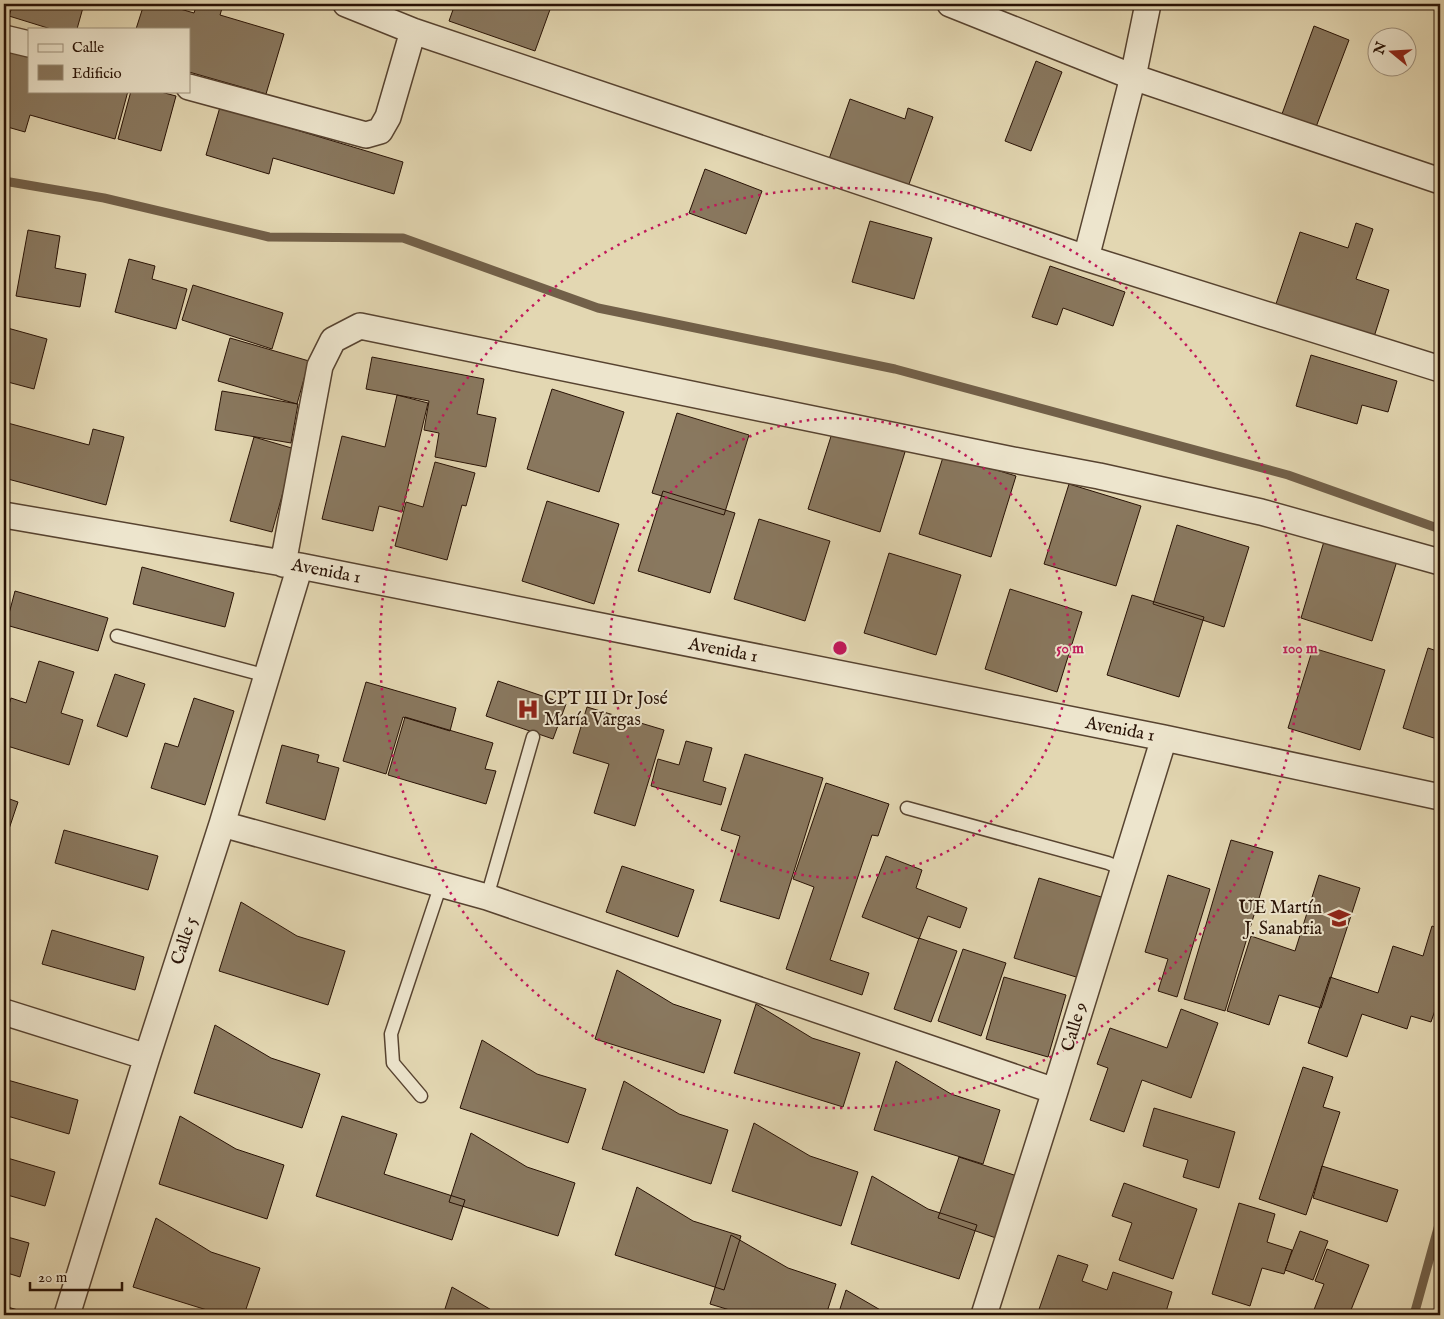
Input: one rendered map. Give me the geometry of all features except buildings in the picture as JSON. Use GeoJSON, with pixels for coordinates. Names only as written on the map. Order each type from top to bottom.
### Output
{"type":"FeatureCollection","features":[{"type":"Feature","properties":{"kind":"street"},"geometry":{"type":"LineString","coordinates":[[346,4],[413,31],[1086,258],[1440,368]]}},
{"type":"Feature","properties":{"kind":"street"},"geometry":{"type":"LineString","coordinates":[[950,4],[1133,77],[1440,181]]}},
{"type":"Feature","properties":{"kind":"street"},"geometry":{"type":"LineString","coordinates":[[1086,258],[1133,77],[1148,4]]}},
{"type":"Feature","properties":{"kind":"street"},"geometry":{"type":"LineString","coordinates":[[190,87],[366,135],[380,131],[388,117],[413,31]]}},
{"type":"Feature","properties":{"kind":"street"},"geometry":{"type":"LineString","coordinates":[[4,38],[28,44]]}},
{"type":"Feature","properties":{"kind":"street","name":"Calle 5"},"geometry":{"type":"LineString","coordinates":[[67,1315],[267,676],[292,565],[320,366],[333,340],[360,326],[1108,478],[1261,512],[1440,562]]}},
{"type":"Feature","properties":{"kind":"street","name":"Avenida 1"},"geometry":{"type":"LineString","coordinates":[[4,515],[292,565],[1164,738],[1440,796]]}},
{"type":"Feature","properties":{"kind":"street","name":"Calle 9"},"geometry":{"type":"LineString","coordinates":[[984,1315],[1164,738]]}},
{"type":"Feature","properties":{"kind":"street"},"geometry":{"type":"LineString","coordinates":[[222,824],[487,897],[1055,1091]]}},
{"type":"Feature","properties":{"kind":"street"},"geometry":{"type":"LineString","coordinates":[[4,1012],[147,1057]]}},
{"type":"Feature","properties":{"kind":"lane"},"geometry":{"type":"LineString","coordinates":[[117,636],[267,676]]}},
{"type":"Feature","properties":{"kind":"lane"},"geometry":{"type":"LineString","coordinates":[[487,897],[532,737]]}},
{"type":"Feature","properties":{"kind":"lane"},"geometry":{"type":"LineString","coordinates":[[907,808],[1108,863],[1124,870]]}},
{"type":"Feature","properties":{"kind":"lane"},"geometry":{"type":"LineString","coordinates":[[421,1096],[393,1063],[392,1034],[441,884]]}},
{"type":"Feature","properties":{"kind":"waterway"},"geometry":{"type":"LineString","coordinates":[[4,181],[104,198],[269,237],[403,238],[598,308],[895,369],[1288,475],[1440,529]]}},
{"type":"Feature","properties":{"kind":"waterway"},"geometry":{"type":"LineString","coordinates":[[1414,1315],[1440,1221]]}},
{"type":"Feature","properties":{"kind":"place","name":"CPT III Dr José María Vargas"},"geometry":{"type":"Point","coordinates":[528,709]}},
{"type":"Feature","properties":{"kind":"place","name":"UE Martín J. Sanabria"},"geometry":{"type":"Point","coordinates":[1339,918]}}]}
